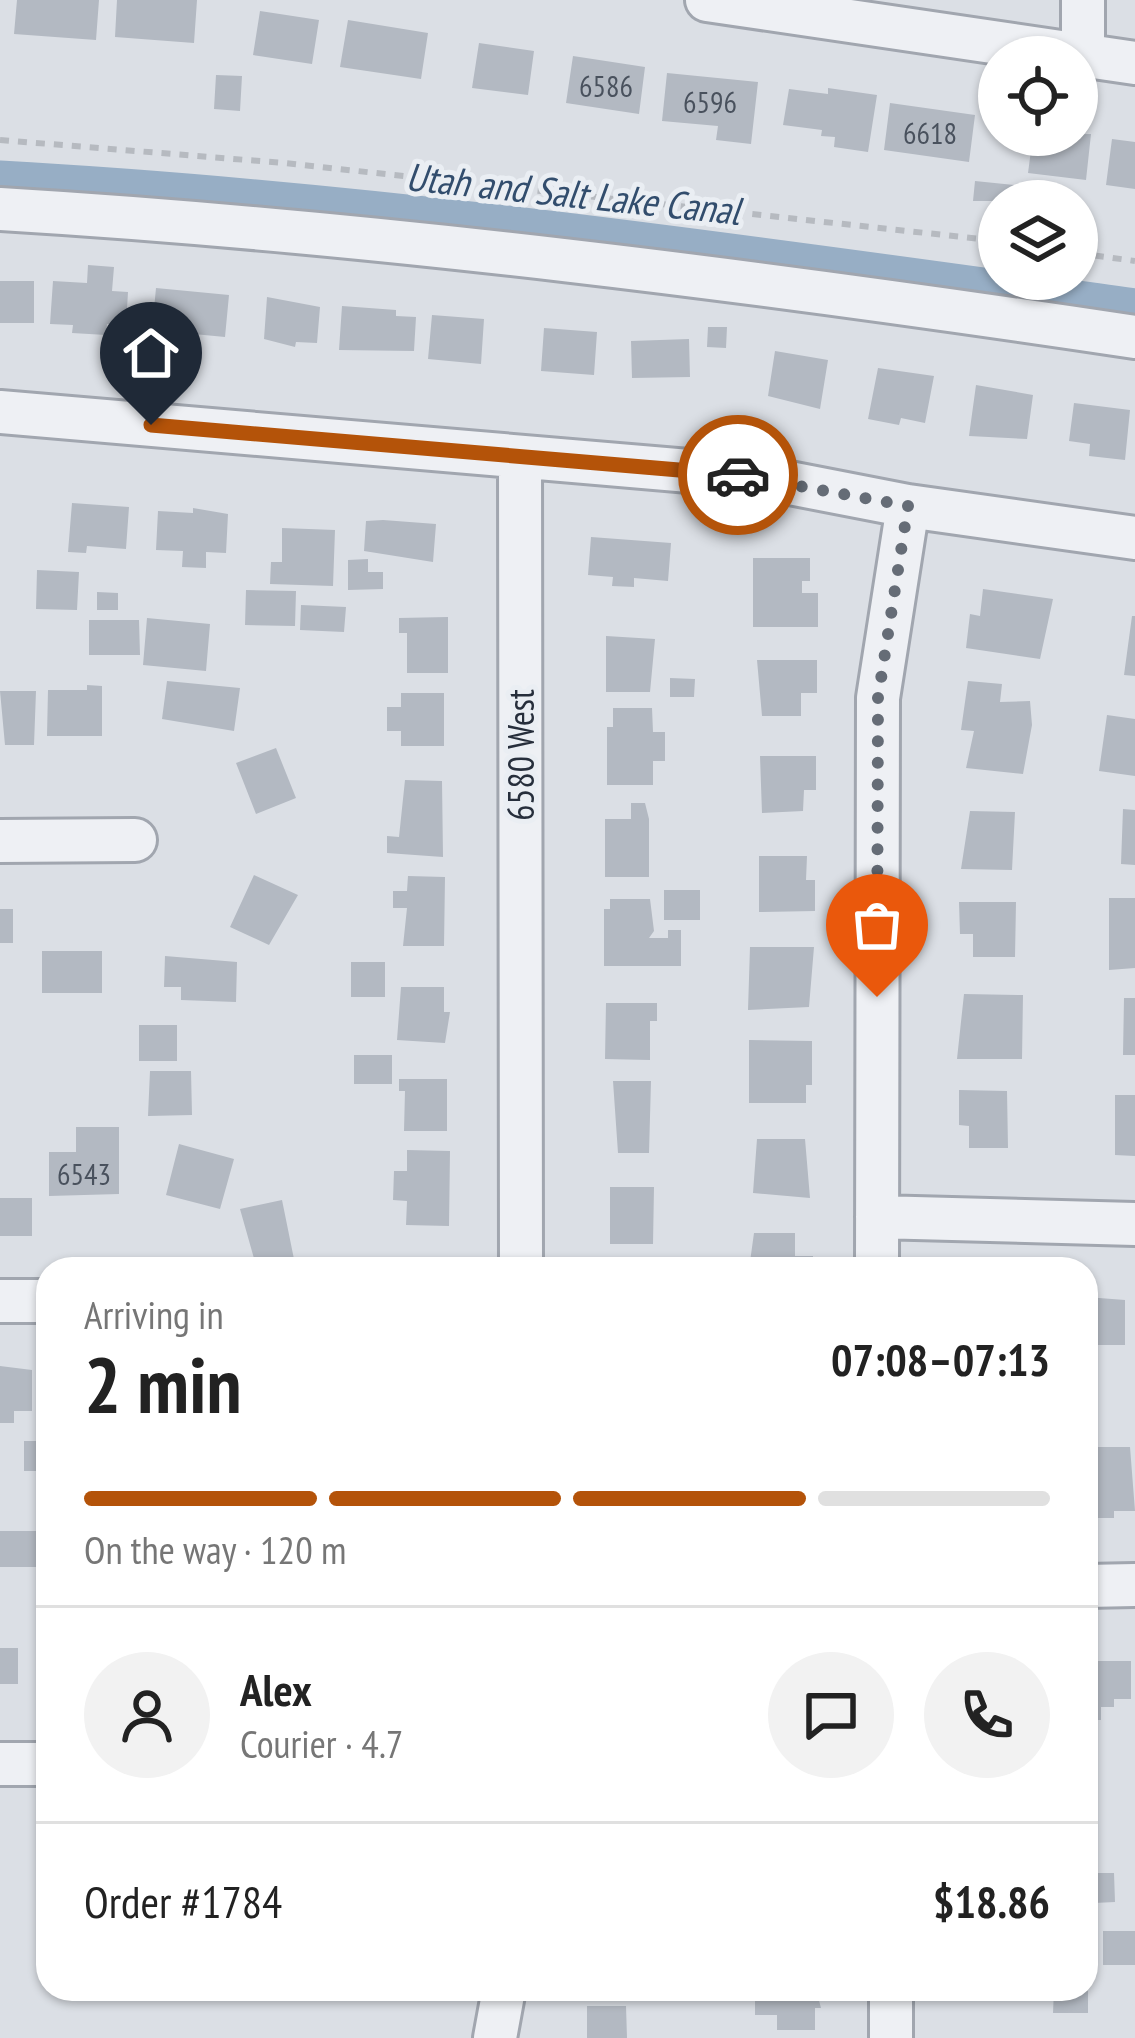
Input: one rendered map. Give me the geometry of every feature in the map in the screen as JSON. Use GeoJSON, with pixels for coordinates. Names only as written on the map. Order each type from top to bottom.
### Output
{"type":"FeatureCollection","features":[{"type":"Feature","properties":{"kind":"street"},"geometry":{"type":"LineString","coordinates":[[707,0],[978,40]]}},
{"type":"Feature","properties":{"kind":"street"},"geometry":{"type":"LineString","coordinates":[[1083,0],[1083,36]]}},
{"type":"Feature","properties":{"kind":"street"},"geometry":{"type":"LineString","coordinates":[[1098,57],[1135,63]]}},
{"type":"Feature","properties":{"kind":"street"},"geometry":{"type":"LineString","coordinates":[[0,209],[167,219],[676,275],[1135,337]]}},
{"type":"Feature","properties":{"kind":"street"},"geometry":{"type":"LineString","coordinates":[[0,412],[698,471],[1135,538]]}},
{"type":"Feature","properties":{"kind":"street","name":"6580 West"},"geometry":{"type":"LineString","coordinates":[[520,458],[521,1257]]}},
{"type":"Feature","properties":{"kind":"street"},"geometry":{"type":"LineString","coordinates":[[877,1257],[878,698],[908,506]]}},
{"type":"Feature","properties":{"kind":"street"},"geometry":{"type":"LineString","coordinates":[[0,841],[135,840]]}},
{"type":"Feature","properties":{"kind":"street"},"geometry":{"type":"LineString","coordinates":[[877,1217],[1135,1224]]}},
{"type":"Feature","properties":{"kind":"street"},"geometry":{"type":"LineString","coordinates":[[0,1301],[36,1301]]}},
{"type":"Feature","properties":{"kind":"street"},"geometry":{"type":"LineString","coordinates":[[1098,1586],[1135,1586]]}},
{"type":"Feature","properties":{"kind":"street"},"geometry":{"type":"LineString","coordinates":[[0,1764],[36,1764]]}},
{"type":"Feature","properties":{"kind":"street"},"geometry":{"type":"LineString","coordinates":[[495,2038],[502,2001]]}},
{"type":"Feature","properties":{"kind":"street"},"geometry":{"type":"LineString","coordinates":[[891,2001],[892,2038]]}},
{"type":"Feature","properties":{"kind":"path"},"geometry":{"type":"LineString","coordinates":[[0,140],[284,163],[978,240]]}},
{"type":"Feature","properties":{"kind":"path"},"geometry":{"type":"LineString","coordinates":[[1098,256],[1135,261]]}},
{"type":"Feature","properties":{"kind":"building"},"geometry":{"type":"Polygon","coordinates":[[[17,0],[99,0],[96,40],[14,34],[17,0]]]}},
{"type":"Feature","properties":{"kind":"building"},"geometry":{"type":"Polygon","coordinates":[[[117,0],[197,0],[194,43],[115,37],[117,0]]]}},
{"type":"Feature","properties":{"kind":"building"},"geometry":{"type":"Polygon","coordinates":[[[260,11],[319,20],[312,64],[253,55],[260,11]]]}},
{"type":"Feature","properties":{"kind":"building"},"geometry":{"type":"Polygon","coordinates":[[[348,20],[428,33],[421,79],[340,67],[348,20]]]}},
{"type":"Feature","properties":{"kind":"building"},"geometry":{"type":"Polygon","coordinates":[[[479,43],[534,51],[528,95],[472,88],[479,43]]]}},
{"type":"Feature","properties":{"kind":"building"},"geometry":{"type":"Polygon","coordinates":[[[573,56],[645,67],[639,114],[566,103],[573,56]]]}},
{"type":"Feature","properties":{"kind":"building"},"geometry":{"type":"Polygon","coordinates":[[[667,73],[758,82],[751,144],[716,140],[718,126],[662,121],[667,73]]]}},
{"type":"Feature","properties":{"kind":"building"},"geometry":{"type":"Polygon","coordinates":[[[216,75],[242,76],[240,111],[214,109],[216,75]]]}},
{"type":"Feature","properties":{"kind":"building"},"geometry":{"type":"Polygon","coordinates":[[[828,88],[877,95],[868,152],[834,147],[835,137],[821,136],[822,130],[783,125],[789,89],[828,94],[828,88]]]}},
{"type":"Feature","properties":{"kind":"building"},"geometry":{"type":"Polygon","coordinates":[[[890,103],[975,115],[969,162],[884,150],[890,103]]]}},
{"type":"Feature","properties":{"kind":"building"},"geometry":{"type":"Polygon","coordinates":[[[1112,139],[1135,142],[1135,189],[1106,185],[1112,139]]]}},
{"type":"Feature","properties":{"kind":"building"},"geometry":{"type":"Polygon","coordinates":[[[1030,156],[1089,156],[1086,180],[1028,173],[1030,156]]]}},
{"type":"Feature","properties":{"kind":"building"},"geometry":{"type":"Polygon","coordinates":[[[88,265],[114,267],[112,291],[128,292],[126,325],[107,324],[106,335],[72,333],[73,325],[50,324],[53,281],[87,283],[88,265]]]}},
{"type":"Feature","properties":{"kind":"building"},"geometry":{"type":"Polygon","coordinates":[[[0,281],[34,281],[34,323],[0,323],[0,281]]]}},
{"type":"Feature","properties":{"kind":"building"},"geometry":{"type":"Polygon","coordinates":[[[156,288],[229,295],[225,337],[152,330],[156,288]]]}},
{"type":"Feature","properties":{"kind":"building"},"geometry":{"type":"Polygon","coordinates":[[[267,297],[320,307],[317,343],[296,342],[295,347],[264,339],[267,297]]]}},
{"type":"Feature","properties":{"kind":"building"},"geometry":{"type":"Polygon","coordinates":[[[342,306],[396,310],[396,316],[416,317],[414,351],[339,350],[342,306]]]}},
{"type":"Feature","properties":{"kind":"building"},"geometry":{"type":"Polygon","coordinates":[[[432,315],[484,319],[481,364],[428,359],[432,315]]]}},
{"type":"Feature","properties":{"kind":"building"},"geometry":{"type":"Polygon","coordinates":[[[708,327],[727,327],[726,348],[707,347],[708,327]]]}},
{"type":"Feature","properties":{"kind":"building"},"geometry":{"type":"Polygon","coordinates":[[[544,328],[597,332],[594,375],[541,371],[544,328]]]}},
{"type":"Feature","properties":{"kind":"building"},"geometry":{"type":"Polygon","coordinates":[[[689,339],[690,377],[632,378],[631,341],[689,339]]]}},
{"type":"Feature","properties":{"kind":"building"},"geometry":{"type":"Polygon","coordinates":[[[775,351],[828,360],[820,409],[768,396],[775,351]]]}},
{"type":"Feature","properties":{"kind":"building"},"geometry":{"type":"Polygon","coordinates":[[[878,368],[934,376],[925,423],[901,418],[899,425],[868,419],[878,368]]]}},
{"type":"Feature","properties":{"kind":"building"},"geometry":{"type":"Polygon","coordinates":[[[976,385],[1033,395],[1027,439],[969,436],[976,385]]]}},
{"type":"Feature","properties":{"kind":"building"},"geometry":{"type":"Polygon","coordinates":[[[1074,403],[1130,410],[1125,460],[1089,456],[1090,444],[1069,441],[1074,403]]]}},
{"type":"Feature","properties":{"kind":"building"},"geometry":{"type":"Polygon","coordinates":[[[72,503],[129,507],[126,549],[87,546],[86,553],[68,552],[72,503]]]}},
{"type":"Feature","properties":{"kind":"building"},"geometry":{"type":"Polygon","coordinates":[[[193,508],[228,514],[226,553],[206,552],[206,568],[182,567],[183,551],[156,550],[158,511],[193,513],[193,508]]]}},
{"type":"Feature","properties":{"kind":"building"},"geometry":{"type":"Polygon","coordinates":[[[366,521],[436,524],[433,562],[364,551],[366,521]]]}},
{"type":"Feature","properties":{"kind":"building"},"geometry":{"type":"Polygon","coordinates":[[[282,528],[335,530],[333,586],[270,584],[271,562],[282,562],[282,528]]]}},
{"type":"Feature","properties":{"kind":"building"},"geometry":{"type":"Polygon","coordinates":[[[591,537],[671,543],[668,581],[634,578],[634,587],[612,586],[613,577],[588,575],[591,537]]]}},
{"type":"Feature","properties":{"kind":"building"},"geometry":{"type":"Polygon","coordinates":[[[753,558],[810,558],[810,581],[802,581],[802,593],[818,593],[818,627],[753,627],[753,558]]]}},
{"type":"Feature","properties":{"kind":"building"},"geometry":{"type":"Polygon","coordinates":[[[368,559],[368,572],[383,572],[383,589],[348,590],[348,560],[368,559]]]}},
{"type":"Feature","properties":{"kind":"building"},"geometry":{"type":"Polygon","coordinates":[[[37,570],[79,572],[77,610],[36,609],[37,570]]]}},
{"type":"Feature","properties":{"kind":"building"},"geometry":{"type":"Polygon","coordinates":[[[983,589],[1053,599],[1040,659],[966,648],[970,614],[980,616],[983,589]]]}},
{"type":"Feature","properties":{"kind":"building"},"geometry":{"type":"Polygon","coordinates":[[[246,590],[296,591],[295,626],[245,625],[246,590]]]}},
{"type":"Feature","properties":{"kind":"building"},"geometry":{"type":"Polygon","coordinates":[[[97,592],[118,593],[118,610],[97,610],[97,592]]]}},
{"type":"Feature","properties":{"kind":"building"},"geometry":{"type":"Polygon","coordinates":[[[301,605],[346,607],[344,632],[300,630],[301,605]]]}},
{"type":"Feature","properties":{"kind":"building"},"geometry":{"type":"Polygon","coordinates":[[[1135,616],[1135,676],[1124,675],[1135,616]]]}},
{"type":"Feature","properties":{"kind":"building"},"geometry":{"type":"Polygon","coordinates":[[[448,617],[448,673],[407,673],[407,633],[399,633],[399,618],[448,617]]]}},
{"type":"Feature","properties":{"kind":"building"},"geometry":{"type":"Polygon","coordinates":[[[147,618],[210,624],[206,671],[143,665],[147,618]]]}},
{"type":"Feature","properties":{"kind":"building"},"geometry":{"type":"Polygon","coordinates":[[[89,620],[139,620],[140,655],[89,655],[89,620]]]}},
{"type":"Feature","properties":{"kind":"building"},"geometry":{"type":"Polygon","coordinates":[[[606,636],[655,639],[650,692],[606,692],[606,636]]]}},
{"type":"Feature","properties":{"kind":"building"},"geometry":{"type":"Polygon","coordinates":[[[757,660],[817,660],[817,693],[801,693],[801,716],[762,716],[757,660]]]}},
{"type":"Feature","properties":{"kind":"building"},"geometry":{"type":"Polygon","coordinates":[[[670,678],[695,679],[694,697],[670,697],[670,678]]]}},
{"type":"Feature","properties":{"kind":"building"},"geometry":{"type":"Polygon","coordinates":[[[167,681],[240,688],[234,731],[162,719],[167,681]]]}},
{"type":"Feature","properties":{"kind":"building"},"geometry":{"type":"Polygon","coordinates":[[[968,681],[1002,684],[1000,702],[1030,701],[1032,725],[1023,774],[966,768],[974,731],[961,730],[968,681]]]}},
{"type":"Feature","properties":{"kind":"building"},"geometry":{"type":"Polygon","coordinates":[[[87,685],[102,686],[102,736],[47,736],[48,690],[87,690],[87,685]]]}},
{"type":"Feature","properties":{"kind":"building"},"geometry":{"type":"Polygon","coordinates":[[[0,691],[36,691],[34,745],[5,745],[0,691]]]}},
{"type":"Feature","properties":{"kind":"building"},"geometry":{"type":"Polygon","coordinates":[[[401,693],[444,693],[444,746],[401,746],[401,731],[387,731],[387,707],[401,707],[401,693]]]}},
{"type":"Feature","properties":{"kind":"building"},"geometry":{"type":"Polygon","coordinates":[[[613,708],[652,708],[653,732],[665,732],[665,761],[653,761],[653,785],[607,785],[607,727],[613,727],[613,708]]]}},
{"type":"Feature","properties":{"kind":"building"},"geometry":{"type":"Polygon","coordinates":[[[1107,715],[1135,719],[1135,776],[1099,771],[1107,715]]]}},
{"type":"Feature","properties":{"kind":"building"},"geometry":{"type":"Polygon","coordinates":[[[276,748],[296,798],[256,814],[236,763],[276,748]]]}},
{"type":"Feature","properties":{"kind":"building"},"geometry":{"type":"Polygon","coordinates":[[[760,756],[816,756],[816,790],[804,790],[803,811],[762,813],[760,756]]]}},
{"type":"Feature","properties":{"kind":"building"},"geometry":{"type":"Polygon","coordinates":[[[405,780],[442,781],[443,857],[387,853],[387,836],[399,837],[405,780]]]}},
{"type":"Feature","properties":{"kind":"building"},"geometry":{"type":"Polygon","coordinates":[[[631,803],[645,803],[649,819],[649,877],[605,877],[605,819],[631,819],[631,803]]]}},
{"type":"Feature","properties":{"kind":"building"},"geometry":{"type":"Polygon","coordinates":[[[1123,809],[1135,810],[1135,865],[1121,864],[1123,809]]]}},
{"type":"Feature","properties":{"kind":"building"},"geometry":{"type":"Polygon","coordinates":[[[970,811],[1015,812],[1012,870],[961,869],[970,811]]]}},
{"type":"Feature","properties":{"kind":"building"},"geometry":{"type":"Polygon","coordinates":[[[759,856],[807,856],[806,880],[815,880],[815,911],[759,912],[759,856]]]}},
{"type":"Feature","properties":{"kind":"building"},"geometry":{"type":"Polygon","coordinates":[[[254,875],[298,895],[269,945],[230,927],[254,875]]]}},
{"type":"Feature","properties":{"kind":"building"},"geometry":{"type":"Polygon","coordinates":[[[408,876],[445,877],[444,946],[403,946],[407,908],[393,908],[393,891],[407,891],[408,876]]]}},
{"type":"Feature","properties":{"kind":"building"},"geometry":{"type":"Polygon","coordinates":[[[664,890],[700,890],[700,920],[664,920],[664,890]]]}},
{"type":"Feature","properties":{"kind":"building"},"geometry":{"type":"Polygon","coordinates":[[[1109,898],[1135,898],[1135,968],[1109,970],[1109,898]]]}},
{"type":"Feature","properties":{"kind":"building"},"geometry":{"type":"Polygon","coordinates":[[[610,899],[650,899],[654,931],[649,938],[668,938],[668,930],[681,930],[681,966],[604,966],[604,909],[610,909],[610,899]]]}},
{"type":"Feature","properties":{"kind":"building"},"geometry":{"type":"Polygon","coordinates":[[[959,902],[1016,902],[1015,957],[973,957],[973,934],[960,934],[959,902]]]}},
{"type":"Feature","properties":{"kind":"building"},"geometry":{"type":"Polygon","coordinates":[[[0,909],[13,909],[13,943],[0,943],[0,909]]]}},
{"type":"Feature","properties":{"kind":"building"},"geometry":{"type":"Polygon","coordinates":[[[750,947],[814,947],[809,1007],[748,1010],[750,947]]]}},
{"type":"Feature","properties":{"kind":"building"},"geometry":{"type":"Polygon","coordinates":[[[42,951],[102,951],[102,993],[42,993],[42,951]]]}},
{"type":"Feature","properties":{"kind":"building"},"geometry":{"type":"Polygon","coordinates":[[[165,956],[237,962],[236,1002],[181,1000],[181,987],[164,987],[165,956]]]}},
{"type":"Feature","properties":{"kind":"building"},"geometry":{"type":"Polygon","coordinates":[[[351,962],[385,962],[385,997],[351,997],[351,962]]]}},
{"type":"Feature","properties":{"kind":"building"},"geometry":{"type":"Polygon","coordinates":[[[401,987],[444,987],[444,1012],[450,1012],[445,1043],[397,1040],[401,987]]]}},
{"type":"Feature","properties":{"kind":"building"},"geometry":{"type":"Polygon","coordinates":[[[964,994],[1023,995],[1022,1059],[957,1059],[964,994]]]}},
{"type":"Feature","properties":{"kind":"building"},"geometry":{"type":"Polygon","coordinates":[[[1124,998],[1135,998],[1135,1055],[1123,1055],[1124,998]]]}},
{"type":"Feature","properties":{"kind":"building"},"geometry":{"type":"Polygon","coordinates":[[[606,1003],[657,1003],[657,1021],[650,1021],[650,1060],[605,1059],[606,1003]]]}},
{"type":"Feature","properties":{"kind":"building"},"geometry":{"type":"Polygon","coordinates":[[[139,1025],[177,1025],[177,1061],[139,1061],[139,1025]]]}},
{"type":"Feature","properties":{"kind":"building"},"geometry":{"type":"Polygon","coordinates":[[[749,1040],[812,1041],[812,1085],[806,1085],[806,1103],[749,1103],[749,1040]]]}},
{"type":"Feature","properties":{"kind":"building"},"geometry":{"type":"Polygon","coordinates":[[[354,1055],[392,1055],[392,1084],[354,1084],[354,1055]]]}},
{"type":"Feature","properties":{"kind":"building"},"geometry":{"type":"Polygon","coordinates":[[[150,1071],[191,1071],[192,1115],[148,1116],[150,1071]]]}},
{"type":"Feature","properties":{"kind":"building"},"geometry":{"type":"Polygon","coordinates":[[[399,1079],[447,1079],[447,1131],[404,1131],[405,1091],[399,1091],[399,1079]]]}},
{"type":"Feature","properties":{"kind":"building"},"geometry":{"type":"Polygon","coordinates":[[[613,1081],[651,1081],[649,1153],[618,1153],[613,1081]]]}},
{"type":"Feature","properties":{"kind":"building"},"geometry":{"type":"Polygon","coordinates":[[[959,1090],[1007,1091],[1008,1148],[969,1148],[969,1126],[959,1125],[959,1090]]]}},
{"type":"Feature","properties":{"kind":"building"},"geometry":{"type":"Polygon","coordinates":[[[1115,1095],[1135,1095],[1135,1156],[1115,1155],[1115,1095]]]}},
{"type":"Feature","properties":{"kind":"building"},"geometry":{"type":"Polygon","coordinates":[[[76,1127],[119,1127],[119,1194],[49,1196],[49,1152],[76,1152],[76,1127]]]}},
{"type":"Feature","properties":{"kind":"building"},"geometry":{"type":"Polygon","coordinates":[[[757,1139],[805,1139],[810,1198],[753,1193],[757,1139]]]}},
{"type":"Feature","properties":{"kind":"building"},"geometry":{"type":"Polygon","coordinates":[[[179,1144],[234,1159],[220,1209],[166,1195],[179,1144]]]}},
{"type":"Feature","properties":{"kind":"building"},"geometry":{"type":"Polygon","coordinates":[[[407,1150],[450,1151],[449,1226],[406,1225],[407,1201],[393,1200],[394,1171],[407,1171],[407,1150]]]}},
{"type":"Feature","properties":{"kind":"building"},"geometry":{"type":"Polygon","coordinates":[[[610,1187],[654,1187],[653,1244],[610,1244],[610,1187]]]}},
{"type":"Feature","properties":{"kind":"building"},"geometry":{"type":"Polygon","coordinates":[[[0,1198],[32,1198],[32,1236],[0,1236],[0,1198]]]}},
{"type":"Feature","properties":{"kind":"building"},"geometry":{"type":"Polygon","coordinates":[[[282,1200],[294,1257],[254,1257],[240,1209],[282,1200]]]}},
{"type":"Feature","properties":{"kind":"building"},"geometry":{"type":"Polygon","coordinates":[[[754,1233],[795,1233],[795,1256],[813,1256],[813,1257],[751,1257],[754,1233]]]}},
{"type":"Feature","properties":{"kind":"building"},"geometry":{"type":"Polygon","coordinates":[[[1098,1298],[1125,1300],[1125,1345],[1098,1345],[1098,1298]]]}},
{"type":"Feature","properties":{"kind":"building"},"geometry":{"type":"Polygon","coordinates":[[[0,1366],[32,1370],[32,1411],[14,1411],[14,1423],[0,1423],[0,1366]]]}},
{"type":"Feature","properties":{"kind":"building"},"geometry":{"type":"Polygon","coordinates":[[[24,1441],[36,1441],[36,1471],[24,1471],[24,1441]]]}},
{"type":"Feature","properties":{"kind":"building"},"geometry":{"type":"Polygon","coordinates":[[[1098,1447],[1130,1447],[1135,1511],[1114,1511],[1114,1518],[1098,1518],[1098,1447]]]}},
{"type":"Feature","properties":{"kind":"building"},"geometry":{"type":"Polygon","coordinates":[[[0,1531],[36,1531],[36,1567],[0,1567],[0,1531]]]}},
{"type":"Feature","properties":{"kind":"building"},"geometry":{"type":"Polygon","coordinates":[[[0,1648],[18,1648],[18,1684],[0,1684],[0,1648]]]}},
{"type":"Feature","properties":{"kind":"building"},"geometry":{"type":"Polygon","coordinates":[[[1098,1661],[1131,1661],[1131,1699],[1114,1699],[1114,1707],[1101,1707],[1101,1720],[1098,1661]]]}},
{"type":"Feature","properties":{"kind":"building"},"geometry":{"type":"Polygon","coordinates":[[[1098,1873],[1114,1873],[1115,1902],[1098,1903],[1098,1873]]]}},
{"type":"Feature","properties":{"kind":"building"},"geometry":{"type":"Polygon","coordinates":[[[1103,1931],[1135,1931],[1135,1965],[1103,1965],[1103,1931]]]}},
{"type":"Feature","properties":{"kind":"building"},"geometry":{"type":"Polygon","coordinates":[[[755,2001],[819,2001],[821,2008],[815,2008],[815,2030],[777,2030],[777,2015],[755,2015],[755,2001]]]}},
{"type":"Feature","properties":{"kind":"building"},"geometry":{"type":"Polygon","coordinates":[[[1054,2001],[1088,2001],[1088,2013],[1053,2013],[1054,2001]]]}},
{"type":"Feature","properties":{"kind":"building"},"geometry":{"type":"Polygon","coordinates":[[[587,2006],[626,2006],[627,2038],[587,2038],[587,2006]]]}},
{"type":"Feature","properties":{"kind":"waterway","name":"Utah and Salt Lake Canal"},"geometry":{"type":"LineString","coordinates":[[0,177],[427,213],[1135,305]]}},
{"type":"Feature","properties":{"kind":"way so far"},"geometry":{"type":"LineString","coordinates":[[738,475],[908,506],[880,664],[877,997]]}},
{"type":"Feature","properties":{"kind":"route"},"geometry":{"type":"LineString","coordinates":[[151,425],[738,475]]}}]}
